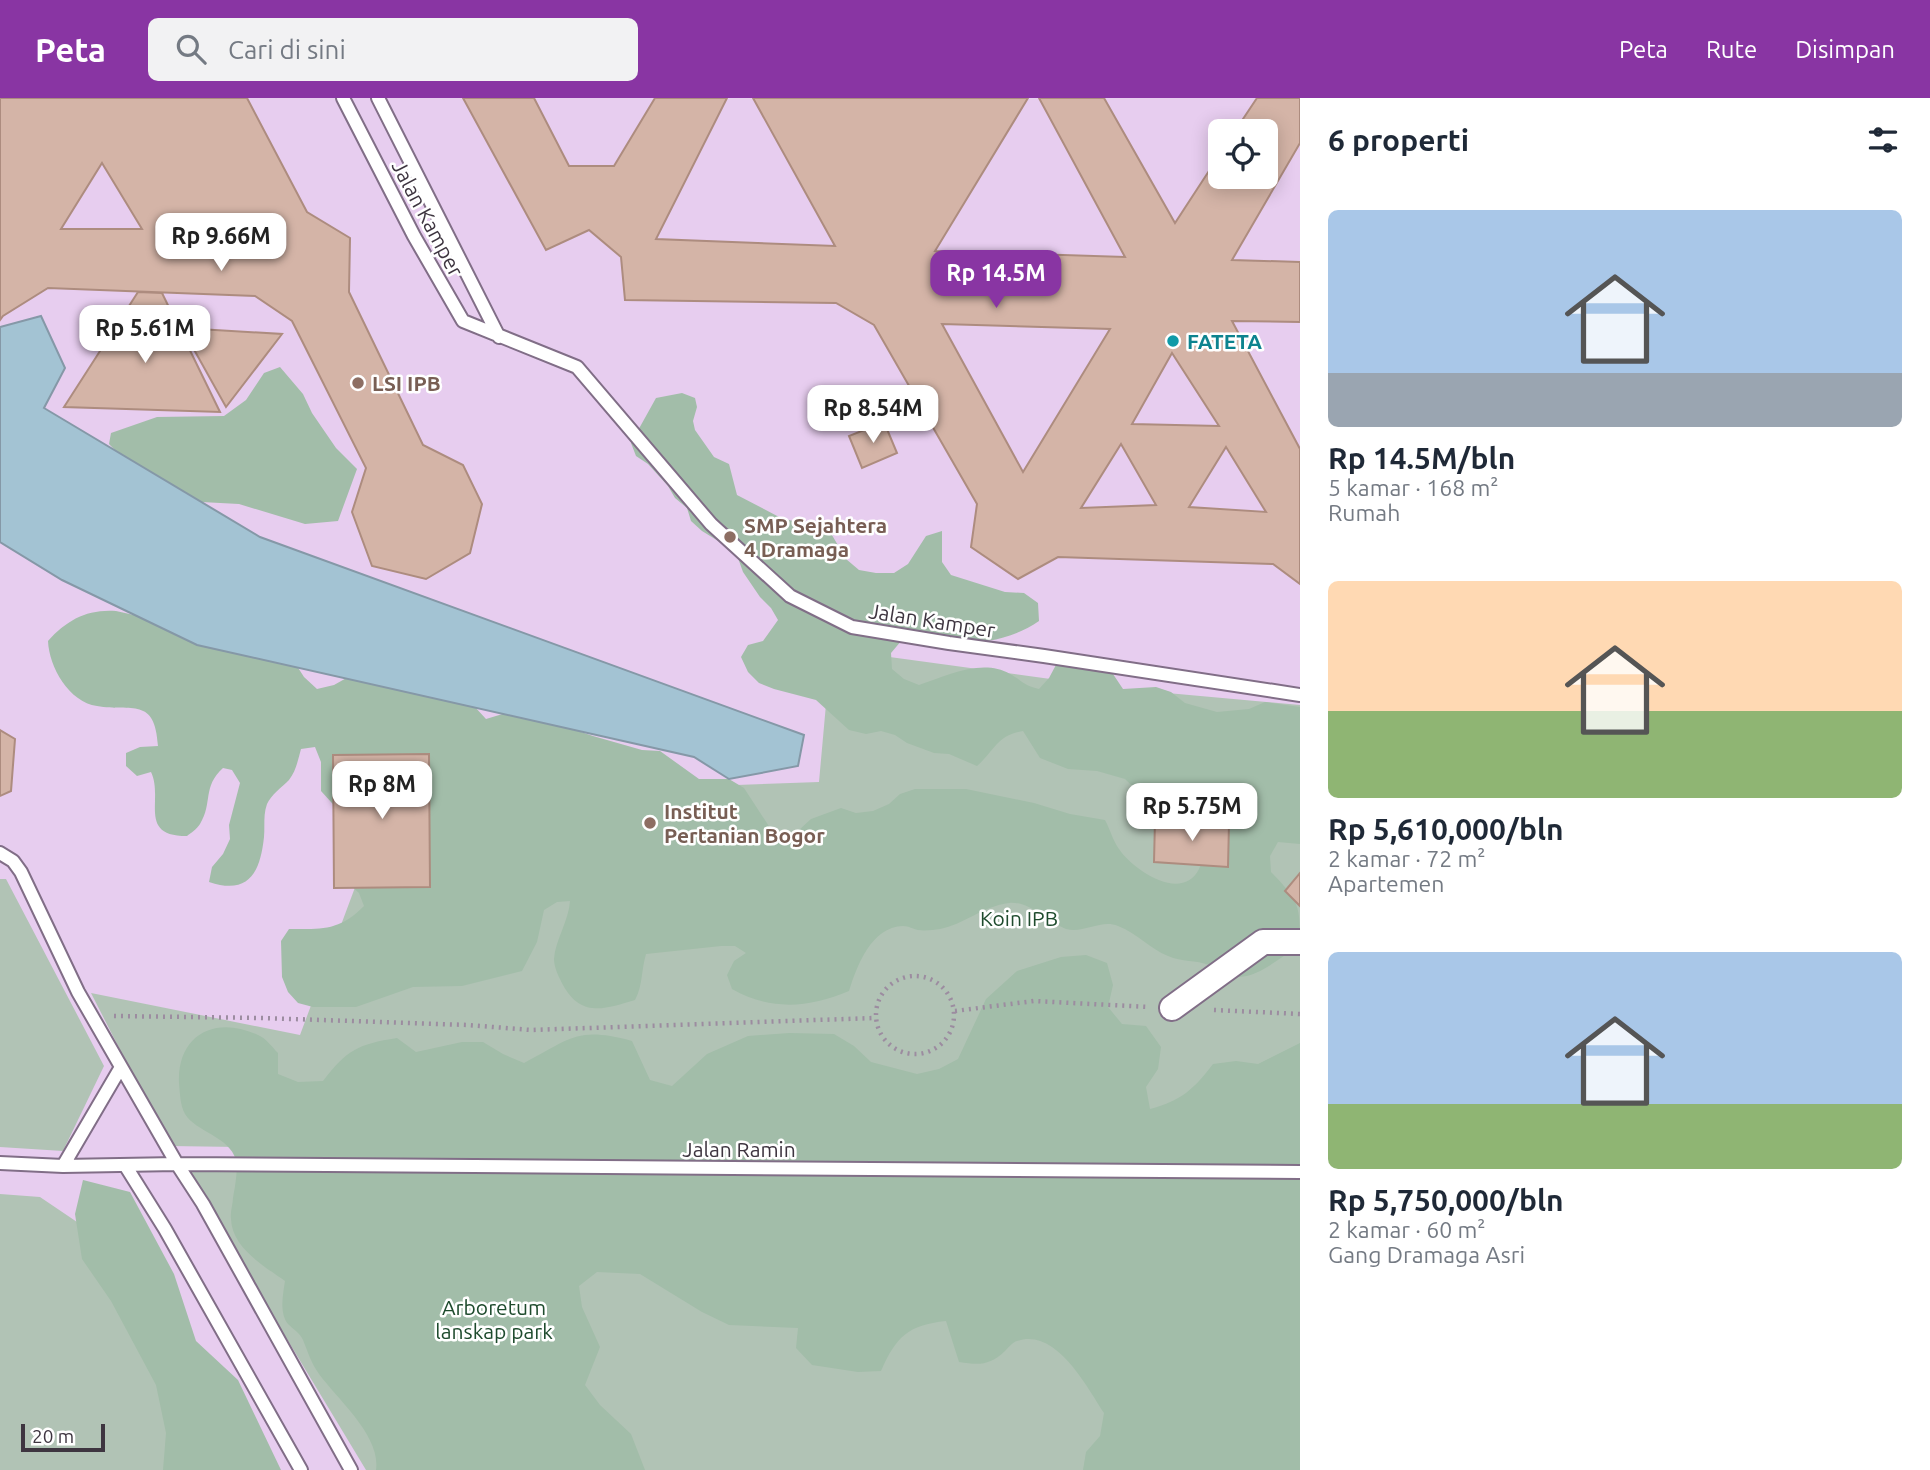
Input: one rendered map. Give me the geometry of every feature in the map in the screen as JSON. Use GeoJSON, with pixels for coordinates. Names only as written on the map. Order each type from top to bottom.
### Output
{"type":"FeatureCollection","features":[{"type":"Feature","properties":{"kind":"street"},"geometry":{"type":"LineString","coordinates":[[1172,1008],[1263,942],[1300,942]]}},
{"type":"Feature","properties":{"kind":"lane","name":"Jalan Kamper"},"geometry":{"type":"LineString","coordinates":[[343,98],[414,236],[463,321],[577,367],[711,523],[790,596],[852,627],[1300,695]]}},
{"type":"Feature","properties":{"kind":"lane","name":"Jalan Kamper"},"geometry":{"type":"LineString","coordinates":[[378,98],[499,337]]}},
{"type":"Feature","properties":{"kind":"lane"},"geometry":{"type":"LineString","coordinates":[[0,853],[13,861],[21,872],[92,1016],[203,1204],[351,1470]]}},
{"type":"Feature","properties":{"kind":"lane"},"geometry":{"type":"LineString","coordinates":[[63,1166],[121,1067]]}},
{"type":"Feature","properties":{"kind":"lane","name":"Jalan Ramin"},"geometry":{"type":"LineString","coordinates":[[0,1163],[63,1166],[177,1164],[1300,1172]]}},
{"type":"Feature","properties":{"kind":"lane"},"geometry":{"type":"LineString","coordinates":[[125,1165],[165,1229],[301,1470]]}},
{"type":"Feature","properties":{"kind":"path"},"geometry":{"type":"LineString","coordinates":[[923,975],[945,988],[955,1011],[949,1035],[931,1051],[906,1054],[884,1041],[874,1018],[880,994],[899,978],[911,976],[923,975]]}},
{"type":"Feature","properties":{"kind":"path"},"geometry":{"type":"LineString","coordinates":[[955,1011],[1034,1002],[1300,1014]]}},
{"type":"Feature","properties":{"kind":"path"},"geometry":{"type":"LineString","coordinates":[[92,1016],[277,1018],[531,1030],[874,1018]]}},
{"type":"Feature","properties":{"kind":"shaded area","name":"Institut Pertanian Bogor"},"geometry":{"type":"Polygon","coordinates":[[[0,98],[1300,98],[1300,1470],[0,1470],[0,98]]]}},
{"type":"Feature","properties":{"kind":"green space"},"geometry":{"type":"Polygon","coordinates":[[[280,367],[303,394],[312,413],[336,448],[357,469],[338,521],[305,524],[239,504],[164,500],[109,444],[111,433],[157,417],[224,416],[246,400],[264,373],[280,367]]]}},
{"type":"Feature","properties":{"kind":"green space"},"geometry":{"type":"Polygon","coordinates":[[[682,393],[695,398],[695,430],[714,457],[729,464],[737,495],[781,518],[829,530],[846,559],[859,570],[894,573],[908,564],[926,536],[942,531],[942,562],[951,575],[1005,592],[1024,593],[1038,603],[1039,621],[1006,637],[973,642],[902,640],[891,653],[892,669],[904,679],[919,685],[964,670],[988,668],[1010,674],[1039,689],[1057,663],[1105,662],[1123,689],[1156,687],[1171,692],[1185,703],[1217,712],[1249,709],[1265,702],[1300,707],[1300,844],[1278,842],[1270,856],[1271,872],[1288,890],[1296,905],[1300,921],[1300,946],[1255,973],[1235,977],[1204,963],[1168,956],[1112,924],[1079,930],[1066,929],[1025,905],[1009,903],[940,929],[921,930],[903,926],[882,933],[861,960],[849,991],[819,1001],[775,1004],[732,989],[727,975],[734,961],[746,953],[735,946],[721,946],[646,954],[635,1000],[594,1008],[578,1003],[570,995],[555,966],[555,952],[570,901],[557,902],[544,910],[537,942],[522,971],[462,986],[413,987],[356,1007],[313,1007],[298,1003],[288,992],[282,977],[281,941],[289,929],[330,927],[347,920],[364,906],[359,893],[348,883],[341,813],[321,791],[321,762],[315,747],[301,749],[291,777],[267,804],[262,850],[250,878],[233,886],[209,882],[212,867],[223,854],[230,839],[229,825],[240,783],[232,770],[223,768],[212,782],[204,816],[197,828],[187,836],[162,830],[155,814],[151,772],[137,776],[126,766],[126,753],[140,747],[158,746],[152,720],[147,713],[140,710],[97,706],[78,698],[62,682],[52,662],[48,641],[78,617],[96,612],[116,611],[286,649],[304,677],[317,689],[334,685],[350,676],[474,706],[486,719],[516,710],[642,750],[660,751],[699,779],[729,779],[744,788],[774,834],[788,840],[811,819],[841,808],[856,813],[873,811],[889,804],[900,794],[915,789],[966,789],[1105,820],[1117,846],[1126,857],[1146,874],[1158,880],[1181,883],[1191,879],[1199,869],[1202,845],[1196,806],[1194,800],[1182,793],[1152,805],[1125,779],[1097,771],[1068,769],[1040,758],[1023,731],[1007,736],[977,766],[949,754],[934,753],[881,731],[866,734],[849,730],[816,700],[759,683],[748,672],[741,657],[748,645],[763,641],[778,620],[743,572],[738,558],[728,547],[691,521],[687,508],[675,498],[648,464],[636,456],[631,443],[656,398],[682,393]]]}},
{"type":"Feature","properties":{"kind":"green space","name":"Koin IPB"},"geometry":{"type":"Polygon","coordinates":[[[831,649],[1123,689],[1300,705],[1300,1163],[169,1146],[91,993],[300,1035],[417,721],[654,788],[819,782],[831,649]]]}},
{"type":"Feature","properties":{"kind":"green space"},"geometry":{"type":"Polygon","coordinates":[[[0,879],[6,879],[104,1066],[63,1151],[0,1147],[0,879]]]}},
{"type":"Feature","properties":{"kind":"green space","name":"Arboretum lanskap park"},"geometry":{"type":"Polygon","coordinates":[[[1086,955],[1107,963],[1113,985],[1108,1007],[1122,1024],[1146,1026],[1161,1047],[1158,1069],[1146,1087],[1150,1109],[1186,1093],[1213,1064],[1236,1061],[1258,1064],[1300,1043],[1300,1470],[1083,1470],[1086,1452],[1100,1436],[1104,1413],[1069,1362],[1045,1343],[1031,1339],[1017,1341],[989,1362],[959,1362],[946,1321],[922,1326],[905,1335],[892,1349],[881,1371],[858,1372],[812,1365],[796,1348],[798,1328],[729,1325],[702,1312],[640,1274],[597,1272],[579,1286],[582,1307],[600,1347],[585,1385],[600,1405],[631,1434],[645,1470],[376,1470],[376,1457],[365,1432],[319,1374],[302,1338],[285,1320],[282,1303],[285,1281],[251,1255],[237,1239],[231,1216],[237,1169],[232,1152],[227,1145],[190,1120],[183,1110],[181,1099],[180,1066],[192,1041],[214,1028],[228,1027],[242,1029],[264,1038],[278,1053],[278,1074],[298,1082],[323,1081],[339,1062],[354,1050],[397,1038],[416,1052],[462,1042],[483,1042],[524,1063],[575,1037],[586,1035],[632,1041],[650,1080],[672,1086],[707,1054],[748,1036],[789,1033],[834,1034],[854,1046],[871,1062],[917,1074],[939,1069],[958,1059],[986,999],[1017,971],[1061,957],[1086,955]]]}},
{"type":"Feature","properties":{"kind":"green space","name":"Arboretum lanskap park"},"geometry":{"type":"Polygon","coordinates":[[[183,1167],[1300,1175],[1300,1470],[366,1470],[183,1167]]]}},
{"type":"Feature","properties":{"kind":"green space"},"geometry":{"type":"Polygon","coordinates":[[[83,1180],[130,1192],[174,1274],[196,1341],[238,1380],[281,1470],[163,1470],[166,1433],[156,1385],[111,1301],[82,1259],[75,1214],[83,1180]]]}},
{"type":"Feature","properties":{"kind":"green space"},"geometry":{"type":"Polygon","coordinates":[[[0,1194],[40,1197],[151,1272],[196,1470],[0,1470],[0,1194]]]}},
{"type":"Feature","properties":{"kind":"water"},"geometry":{"type":"Polygon","coordinates":[[[41,316],[65,368],[44,408],[260,537],[804,735],[798,766],[729,779],[694,757],[197,645],[62,580],[0,542],[0,327],[41,316]]]}},
{"type":"Feature","properties":{"kind":"building","name":"LSI IPB"},"geometry":{"type":"Polygon","coordinates":[[[0,98],[247,98],[307,212],[350,238],[349,292],[423,445],[463,465],[482,504],[470,553],[426,579],[372,566],[352,512],[366,468],[292,321],[255,296],[48,288],[0,320],[0,98]],[[102,163],[61,229],[142,229],[102,163]]]}},
{"type":"Feature","properties":{"kind":"building","name":"FATETA"},"geometry":{"type":"Polygon","coordinates":[[[463,98],[534,98],[569,166],[614,166],[655,98],[727,98],[656,239],[835,246],[753,98],[1028,98],[935,251],[1125,257],[1039,98],[1104,98],[1175,223],[1208,172],[1208,189],[1273,189],[1232,260],[1300,262],[1300,322],[1232,321],[1300,449],[1300,584],[1273,564],[1058,557],[1018,579],[971,547],[977,504],[874,325],[836,303],[625,300],[621,257],[589,230],[546,250],[463,98]],[[942,324],[1023,472],[1110,329],[942,324]],[[1172,353],[1132,424],[1219,426],[1172,353]],[[1121,444],[1081,508],[1156,505],[1121,444]],[[1226,447],[1189,507],[1266,512],[1226,447]]]}},
{"type":"Feature","properties":{"kind":"building","name":"FATETA"},"geometry":{"type":"Polygon","coordinates":[[[1257,98],[1300,98],[1300,143],[1278,181],[1278,119],[1243,119],[1257,98]]]}},
{"type":"Feature","properties":{"kind":"building"},"geometry":{"type":"Polygon","coordinates":[[[138,292],[162,293],[220,412],[64,407],[138,292]]]}},
{"type":"Feature","properties":{"kind":"building"},"geometry":{"type":"Polygon","coordinates":[[[182,328],[282,334],[226,407],[182,328]]]}},
{"type":"Feature","properties":{"kind":"building"},"geometry":{"type":"Polygon","coordinates":[[[884,422],[897,453],[862,468],[849,436],[884,422]]]}},
{"type":"Feature","properties":{"kind":"building"},"geometry":{"type":"Polygon","coordinates":[[[0,730],[15,739],[11,791],[0,796],[0,730]]]}},
{"type":"Feature","properties":{"kind":"building"},"geometry":{"type":"Polygon","coordinates":[[[429,754],[430,887],[334,888],[333,755],[429,754]]]}},
{"type":"Feature","properties":{"kind":"building"},"geometry":{"type":"Polygon","coordinates":[[[1155,820],[1229,823],[1228,867],[1154,862],[1155,820]]]}},
{"type":"Feature","properties":{"kind":"building"},"geometry":{"type":"Polygon","coordinates":[[[1300,873],[1300,906],[1285,891],[1300,873]]]}},
{"type":"Feature","properties":{"kind":"place","name":"FATETA"},"geometry":{"type":"Point","coordinates":[1173,341]}},
{"type":"Feature","properties":{"kind":"place","name":"LSI IPB"},"geometry":{"type":"Point","coordinates":[358,383]}},
{"type":"Feature","properties":{"kind":"place","name":"SMP Sejahtera 4 Dramaga"},"geometry":{"type":"Point","coordinates":[730,537]}},
{"type":"Feature","properties":{"kind":"place","name":"Institut Pertanian Bogor"},"geometry":{"type":"Point","coordinates":[650,823]}}]}
